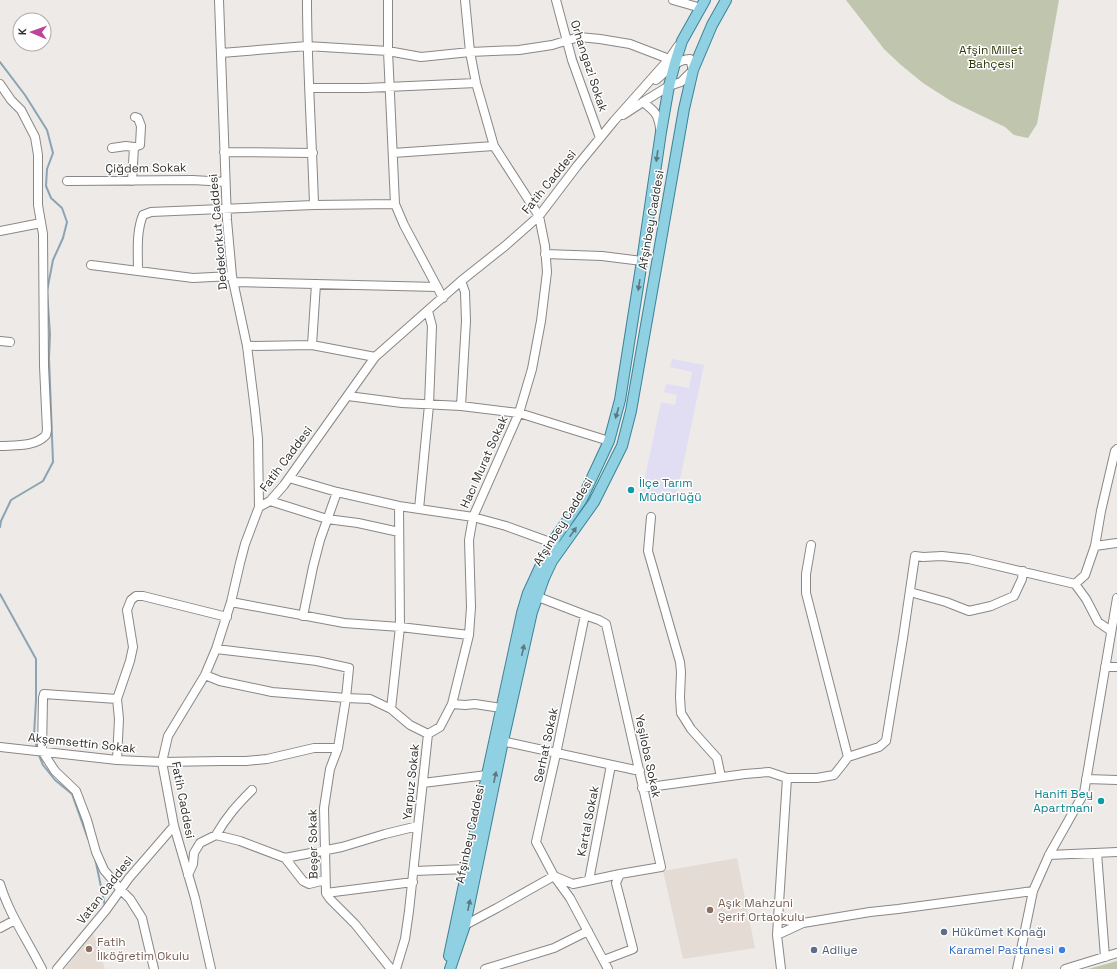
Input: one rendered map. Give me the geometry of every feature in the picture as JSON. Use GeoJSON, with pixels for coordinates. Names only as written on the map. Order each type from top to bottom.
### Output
{"type":"FeatureCollection","features":[{"type":"Feature","properties":{"kind":"main road","name":"Afşinbey Caddesi"},"geometry":{"type":"LineString","coordinates":[[447,969],[460,924],[467,869],[487,775],[499,740],[501,708],[522,613],[552,561],[594,502],[622,446],[631,411],[684,109],[693,70],[712,25],[726,0]]}},
{"type":"Feature","properties":{"kind":"main road","name":"Afşinbey Caddesi"},"geometry":{"type":"LineString","coordinates":[[450,969],[499,740],[532,612],[533,594],[540,567],[556,538],[582,499],[609,440],[620,400],[672,61],[703,4]]}},
{"type":"Feature","properties":{"kind":"street","name":"Dedekorkut Caddesi"},"geometry":{"type":"LineString","coordinates":[[219,0],[227,208],[233,279],[247,346],[255,410],[258,439],[259,508]]}},
{"type":"Feature","properties":{"kind":"street"},"geometry":{"type":"LineString","coordinates":[[307,0],[307,46],[313,153],[314,205]]}},
{"type":"Feature","properties":{"kind":"street"},"geometry":{"type":"LineString","coordinates":[[388,0],[388,51],[395,204],[404,225],[443,298]]}},
{"type":"Feature","properties":{"kind":"street"},"geometry":{"type":"LineString","coordinates":[[465,0],[470,52],[476,83],[494,146],[539,216]]}},
{"type":"Feature","properties":{"kind":"street","name":"Orhangazi Sokak"},"geometry":{"type":"LineString","coordinates":[[556,0],[572,60],[600,138]]}},
{"type":"Feature","properties":{"kind":"street"},"geometry":{"type":"LineString","coordinates":[[673,0],[703,4]]}},
{"type":"Feature","properties":{"kind":"street"},"geometry":{"type":"LineString","coordinates":[[221,53],[307,46],[388,51],[421,57],[470,52],[519,50],[552,46],[579,37],[630,44],[672,61],[690,59],[693,70],[681,82],[669,86],[614,121]]}},
{"type":"Feature","properties":{"kind":"street"},"geometry":{"type":"LineString","coordinates":[[614,121],[672,61]]}},
{"type":"Feature","properties":{"kind":"street"},"geometry":{"type":"LineString","coordinates":[[310,88],[390,87],[476,83]]}},
{"type":"Feature","properties":{"kind":"street"},"geometry":{"type":"LineString","coordinates":[[0,84],[11,100],[21,110],[35,136],[38,155],[38,205],[43,234],[46,435],[38,442],[31,444],[0,446]]}},
{"type":"Feature","properties":{"kind":"street"},"geometry":{"type":"LineString","coordinates":[[643,102],[655,112],[659,119],[660,132]]}},
{"type":"Feature","properties":{"kind":"street"},"geometry":{"type":"LineString","coordinates":[[112,148],[126,146],[134,147],[140,145],[141,126],[138,118],[135,117]]}},
{"type":"Feature","properties":{"kind":"street","name":"Fatih Caddesi"},"geometry":{"type":"LineString","coordinates":[[211,969],[195,898],[174,826],[162,762],[168,736],[205,675],[216,649],[227,617],[240,563],[259,508],[270,501],[289,478],[375,357],[461,281],[539,216],[614,121]]}},
{"type":"Feature","properties":{"kind":"street"},"geometry":{"type":"LineString","coordinates":[[393,153],[494,146]]}},
{"type":"Feature","properties":{"kind":"street"},"geometry":{"type":"LineString","coordinates":[[132,181],[134,147]]}},
{"type":"Feature","properties":{"kind":"street"},"geometry":{"type":"LineString","coordinates":[[224,152],[313,153]]}},
{"type":"Feature","properties":{"kind":"street","name":"Çiğdem Sokak"},"geometry":{"type":"LineString","coordinates":[[67,182],[193,180],[225,182]]}},
{"type":"Feature","properties":{"kind":"street"},"geometry":{"type":"LineString","coordinates":[[138,270],[138,233],[140,223],[143,215],[151,212],[314,205],[395,204]]}},
{"type":"Feature","properties":{"kind":"street","name":"Hacı Murat Sokak"},"geometry":{"type":"LineString","coordinates":[[428,734],[440,727],[452,704],[469,635],[471,607],[469,540],[473,516],[519,413],[532,369],[541,321],[546,272],[545,254],[539,216]]}},
{"type":"Feature","properties":{"kind":"street"},"geometry":{"type":"LineString","coordinates":[[0,231],[41,223]]}},
{"type":"Feature","properties":{"kind":"street"},"geometry":{"type":"LineString","coordinates":[[545,254],[602,256],[642,261]]}},
{"type":"Feature","properties":{"kind":"street"},"geometry":{"type":"LineString","coordinates":[[91,265],[193,278],[316,284],[437,287]]}},
{"type":"Feature","properties":{"kind":"street"},"geometry":{"type":"LineString","coordinates":[[460,406],[466,321],[465,292],[461,281]]}},
{"type":"Feature","properties":{"kind":"street"},"geometry":{"type":"LineString","coordinates":[[312,345],[316,284]]}},
{"type":"Feature","properties":{"kind":"street"},"geometry":{"type":"LineString","coordinates":[[419,509],[429,405],[432,326],[428,311]]}},
{"type":"Feature","properties":{"kind":"street"},"geometry":{"type":"LineString","coordinates":[[0,341],[10,342]]}},
{"type":"Feature","properties":{"kind":"street"},"geometry":{"type":"LineString","coordinates":[[247,346],[312,345],[375,357]]}},
{"type":"Feature","properties":{"kind":"street"},"geometry":{"type":"LineString","coordinates":[[348,396],[402,403],[460,406],[519,413],[609,440]]}},
{"type":"Feature","properties":{"kind":"street"},"geometry":{"type":"LineString","coordinates":[[1076,584],[1085,575],[1095,546],[1101,512],[1115,451],[1117,449]]}},
{"type":"Feature","properties":{"kind":"street"},"geometry":{"type":"LineString","coordinates":[[289,478],[337,492],[399,506],[473,516],[550,542],[556,538]]}},
{"type":"Feature","properties":{"kind":"street"},"geometry":{"type":"LineString","coordinates":[[303,616],[320,540],[337,492]]}},
{"type":"Feature","properties":{"kind":"street"},"geometry":{"type":"LineString","coordinates":[[270,501],[328,519],[358,523],[399,532]]}},
{"type":"Feature","properties":{"kind":"street"},"geometry":{"type":"LineString","coordinates":[[391,709],[400,627],[399,506]]}},
{"type":"Feature","properties":{"kind":"street"},"geometry":{"type":"LineString","coordinates":[[651,517],[648,551],[680,662],[681,713],[691,729],[718,758],[721,777]]}},
{"type":"Feature","properties":{"kind":"street"},"geometry":{"type":"LineString","coordinates":[[1095,546],[1117,543]]}},
{"type":"Feature","properties":{"kind":"street"},"geometry":{"type":"LineString","coordinates":[[811,545],[806,574],[806,593],[848,757]]}},
{"type":"Feature","properties":{"kind":"street"},"geometry":{"type":"LineString","coordinates":[[642,788],[769,772],[787,778],[817,778],[834,775],[848,757],[879,747],[886,741],[915,556],[942,556],[969,559],[1076,584],[1098,622],[1111,631]]}},
{"type":"Feature","properties":{"kind":"street"},"geometry":{"type":"LineString","coordinates":[[910,592],[946,602],[969,611],[991,606],[1014,596],[1022,579],[1023,572]]}},
{"type":"Feature","properties":{"kind":"street","name":"Yeşiloba Sokak"},"geometry":{"type":"LineString","coordinates":[[533,594],[606,624],[661,867],[573,884]]}},
{"type":"Feature","properties":{"kind":"street"},"geometry":{"type":"LineString","coordinates":[[117,760],[119,719],[117,699],[130,661],[133,647],[127,610],[131,600],[136,596],[143,596],[227,617]]}},
{"type":"Feature","properties":{"kind":"street"},"geometry":{"type":"LineString","coordinates":[[1017,969],[1033,891],[1049,855],[1084,793],[1117,598]]}},
{"type":"Feature","properties":{"kind":"street"},"geometry":{"type":"LineString","coordinates":[[231,602],[344,623],[400,627],[469,635]]}},
{"type":"Feature","properties":{"kind":"street","name":"Serhat Sokak"},"geometry":{"type":"LineString","coordinates":[[585,615],[536,842],[554,876],[570,898],[608,969]]}},
{"type":"Feature","properties":{"kind":"street","name":"Beşer Sokak"},"geometry":{"type":"LineString","coordinates":[[216,649],[318,661],[349,668],[338,748],[330,769],[324,808],[326,893],[363,934],[391,969]]}},
{"type":"Feature","properties":{"kind":"street"},"geometry":{"type":"LineString","coordinates":[[1105,667],[1117,667]]}},
{"type":"Feature","properties":{"kind":"street","name":"Yarpuz Sokak"},"geometry":{"type":"LineString","coordinates":[[205,675],[220,681],[272,692],[370,699],[391,709],[410,725],[428,734],[413,882],[405,939],[396,969]]}},
{"type":"Feature","properties":{"kind":"street"},"geometry":{"type":"LineString","coordinates":[[117,699],[44,694],[42,751],[55,771],[76,791],[87,820],[96,852],[104,870],[130,900],[142,918],[154,969]]}},
{"type":"Feature","properties":{"kind":"street"},"geometry":{"type":"LineString","coordinates":[[452,704],[475,704],[501,708]]}},
{"type":"Feature","properties":{"kind":"street"},"geometry":{"type":"LineString","coordinates":[[499,740],[556,754],[640,771]]}},
{"type":"Feature","properties":{"kind":"street","name":"Akşemsettin Sokak"},"geometry":{"type":"LineString","coordinates":[[0,747],[117,760],[162,762],[246,762],[267,759],[314,748],[338,748]]}},
{"type":"Feature","properties":{"kind":"street","name":"Kartal Sokak"},"geometry":{"type":"LineString","coordinates":[[589,880],[611,765]]}},
{"type":"Feature","properties":{"kind":"street"},"geometry":{"type":"LineString","coordinates":[[423,783],[487,775]]}},
{"type":"Feature","properties":{"kind":"street"},"geometry":{"type":"LineString","coordinates":[[781,969],[777,935],[787,778]]}},
{"type":"Feature","properties":{"kind":"street"},"geometry":{"type":"LineString","coordinates":[[1086,779],[1117,780]]}},
{"type":"Feature","properties":{"kind":"street"},"geometry":{"type":"LineString","coordinates":[[188,875],[193,864],[194,853],[200,843],[216,834],[225,819],[252,790]]}},
{"type":"Feature","properties":{"kind":"street","name":"Vatan Caddesi"},"geometry":{"type":"LineString","coordinates":[[57,969],[106,910],[129,878],[174,826]]}},
{"type":"Feature","properties":{"kind":"street"},"geometry":{"type":"LineString","coordinates":[[285,858],[342,847],[418,826]]}},
{"type":"Feature","properties":{"kind":"street"},"geometry":{"type":"LineString","coordinates":[[216,834],[240,841],[285,858],[303,881],[309,884],[325,880]]}},
{"type":"Feature","properties":{"kind":"street"},"geometry":{"type":"LineString","coordinates":[[1097,852],[1105,958]]}},
{"type":"Feature","properties":{"kind":"street"},"geometry":{"type":"LineString","coordinates":[[1049,855],[1117,852]]}},
{"type":"Feature","properties":{"kind":"street"},"geometry":{"type":"LineString","coordinates":[[414,871],[467,869]]}},
{"type":"Feature","properties":{"kind":"street"},"geometry":{"type":"LineString","coordinates":[[604,960],[632,949],[616,883],[620,874]]}},
{"type":"Feature","properties":{"kind":"street"},"geometry":{"type":"LineString","coordinates":[[460,924],[497,908],[554,876],[573,884],[570,898]]}},
{"type":"Feature","properties":{"kind":"street"},"geometry":{"type":"LineString","coordinates":[[326,893],[413,882]]}},
{"type":"Feature","properties":{"kind":"street"},"geometry":{"type":"LineString","coordinates":[[0,884],[15,920],[33,950],[42,969]]}},
{"type":"Feature","properties":{"kind":"street"},"geometry":{"type":"LineString","coordinates":[[777,935],[803,923],[870,912],[1033,891]]}},
{"type":"Feature","properties":{"kind":"street"},"geometry":{"type":"LineString","coordinates":[[778,919],[803,923]]}},
{"type":"Feature","properties":{"kind":"street"},"geometry":{"type":"LineString","coordinates":[[0,928],[15,920]]}},
{"type":"Feature","properties":{"kind":"street"},"geometry":{"type":"LineString","coordinates":[[485,969],[554,948],[588,931]]}},
{"type":"Feature","properties":{"kind":"street"},"geometry":{"type":"LineString","coordinates":[[1065,969],[1105,958],[1117,953]]}},
{"type":"Feature","properties":{"kind":"shaded area"},"geometry":{"type":"Polygon","coordinates":[[[672,359],[704,365],[675,503],[641,496],[661,402],[675,405],[677,395],[664,392],[666,384],[689,388],[692,372],[670,367],[672,359]]]}},
{"type":"Feature","properties":{"kind":"shaded area","name":"Aşık Mahzuni Şerif Ortaokulu"},"geometry":{"type":"Polygon","coordinates":[[[737,858],[755,948],[683,959],[663,871],[737,858]]]}},
{"type":"Feature","properties":{"kind":"shaded area","name":"Fatih İlköğretim Okulu"},"geometry":{"type":"Polygon","coordinates":[[[93,932],[105,969],[65,969],[67,966],[93,932]]]}},
{"type":"Feature","properties":{"kind":"green space","name":"Afşin Millet Bahçesi"},"geometry":{"type":"Polygon","coordinates":[[[846,0],[1059,0],[1037,124],[1028,138],[1014,135],[1005,127],[951,101],[923,83],[884,49],[846,0]]]}},
{"type":"Feature","properties":{"kind":"green space"},"geometry":{"type":"Polygon","coordinates":[[[1117,961],[1117,969],[1088,969],[1117,961]]]}},
{"type":"Feature","properties":{"kind":"waterway"},"geometry":{"type":"LineString","coordinates":[[0,62],[25,95],[47,130],[53,153],[47,169],[46,186],[51,198],[62,208],[67,222],[63,238],[53,260],[47,291],[50,334],[49,358],[53,462],[43,481],[11,500],[1,521],[0,527]]}},
{"type":"Feature","properties":{"kind":"waterway"},"geometry":{"type":"LineString","coordinates":[[0,594],[36,659],[34,735],[37,749]]}},
{"type":"Feature","properties":{"kind":"waterway"},"geometry":{"type":"LineString","coordinates":[[38,753],[43,765],[55,780],[72,794],[88,839]]}},
{"type":"Feature","properties":{"kind":"waterway"},"geometry":{"type":"LineString","coordinates":[[95,858],[105,906]]}},
{"type":"Feature","properties":{"kind":"place","name":"İlçe Tarım Müdürlüğü"},"geometry":{"type":"Point","coordinates":[631,490]}},
{"type":"Feature","properties":{"kind":"place","name":"Hanifi Bey Apartmanı"},"geometry":{"type":"Point","coordinates":[1101,801]}},
{"type":"Feature","properties":{"kind":"place","name":"Aşık Mahzuni Şerif Ortaokulu"},"geometry":{"type":"Point","coordinates":[710,910]}},
{"type":"Feature","properties":{"kind":"place","name":"Hükümet Konağı"},"geometry":{"type":"Point","coordinates":[944,932]}},
{"type":"Feature","properties":{"kind":"place","name":"Fatih İlköğretim Okulu"},"geometry":{"type":"Point","coordinates":[89,949]}},
{"type":"Feature","properties":{"kind":"place","name":"Adliye"},"geometry":{"type":"Point","coordinates":[814,950]}},
{"type":"Feature","properties":{"kind":"place","name":"Karamel Pastanesi"},"geometry":{"type":"Point","coordinates":[1062,950]}}]}
